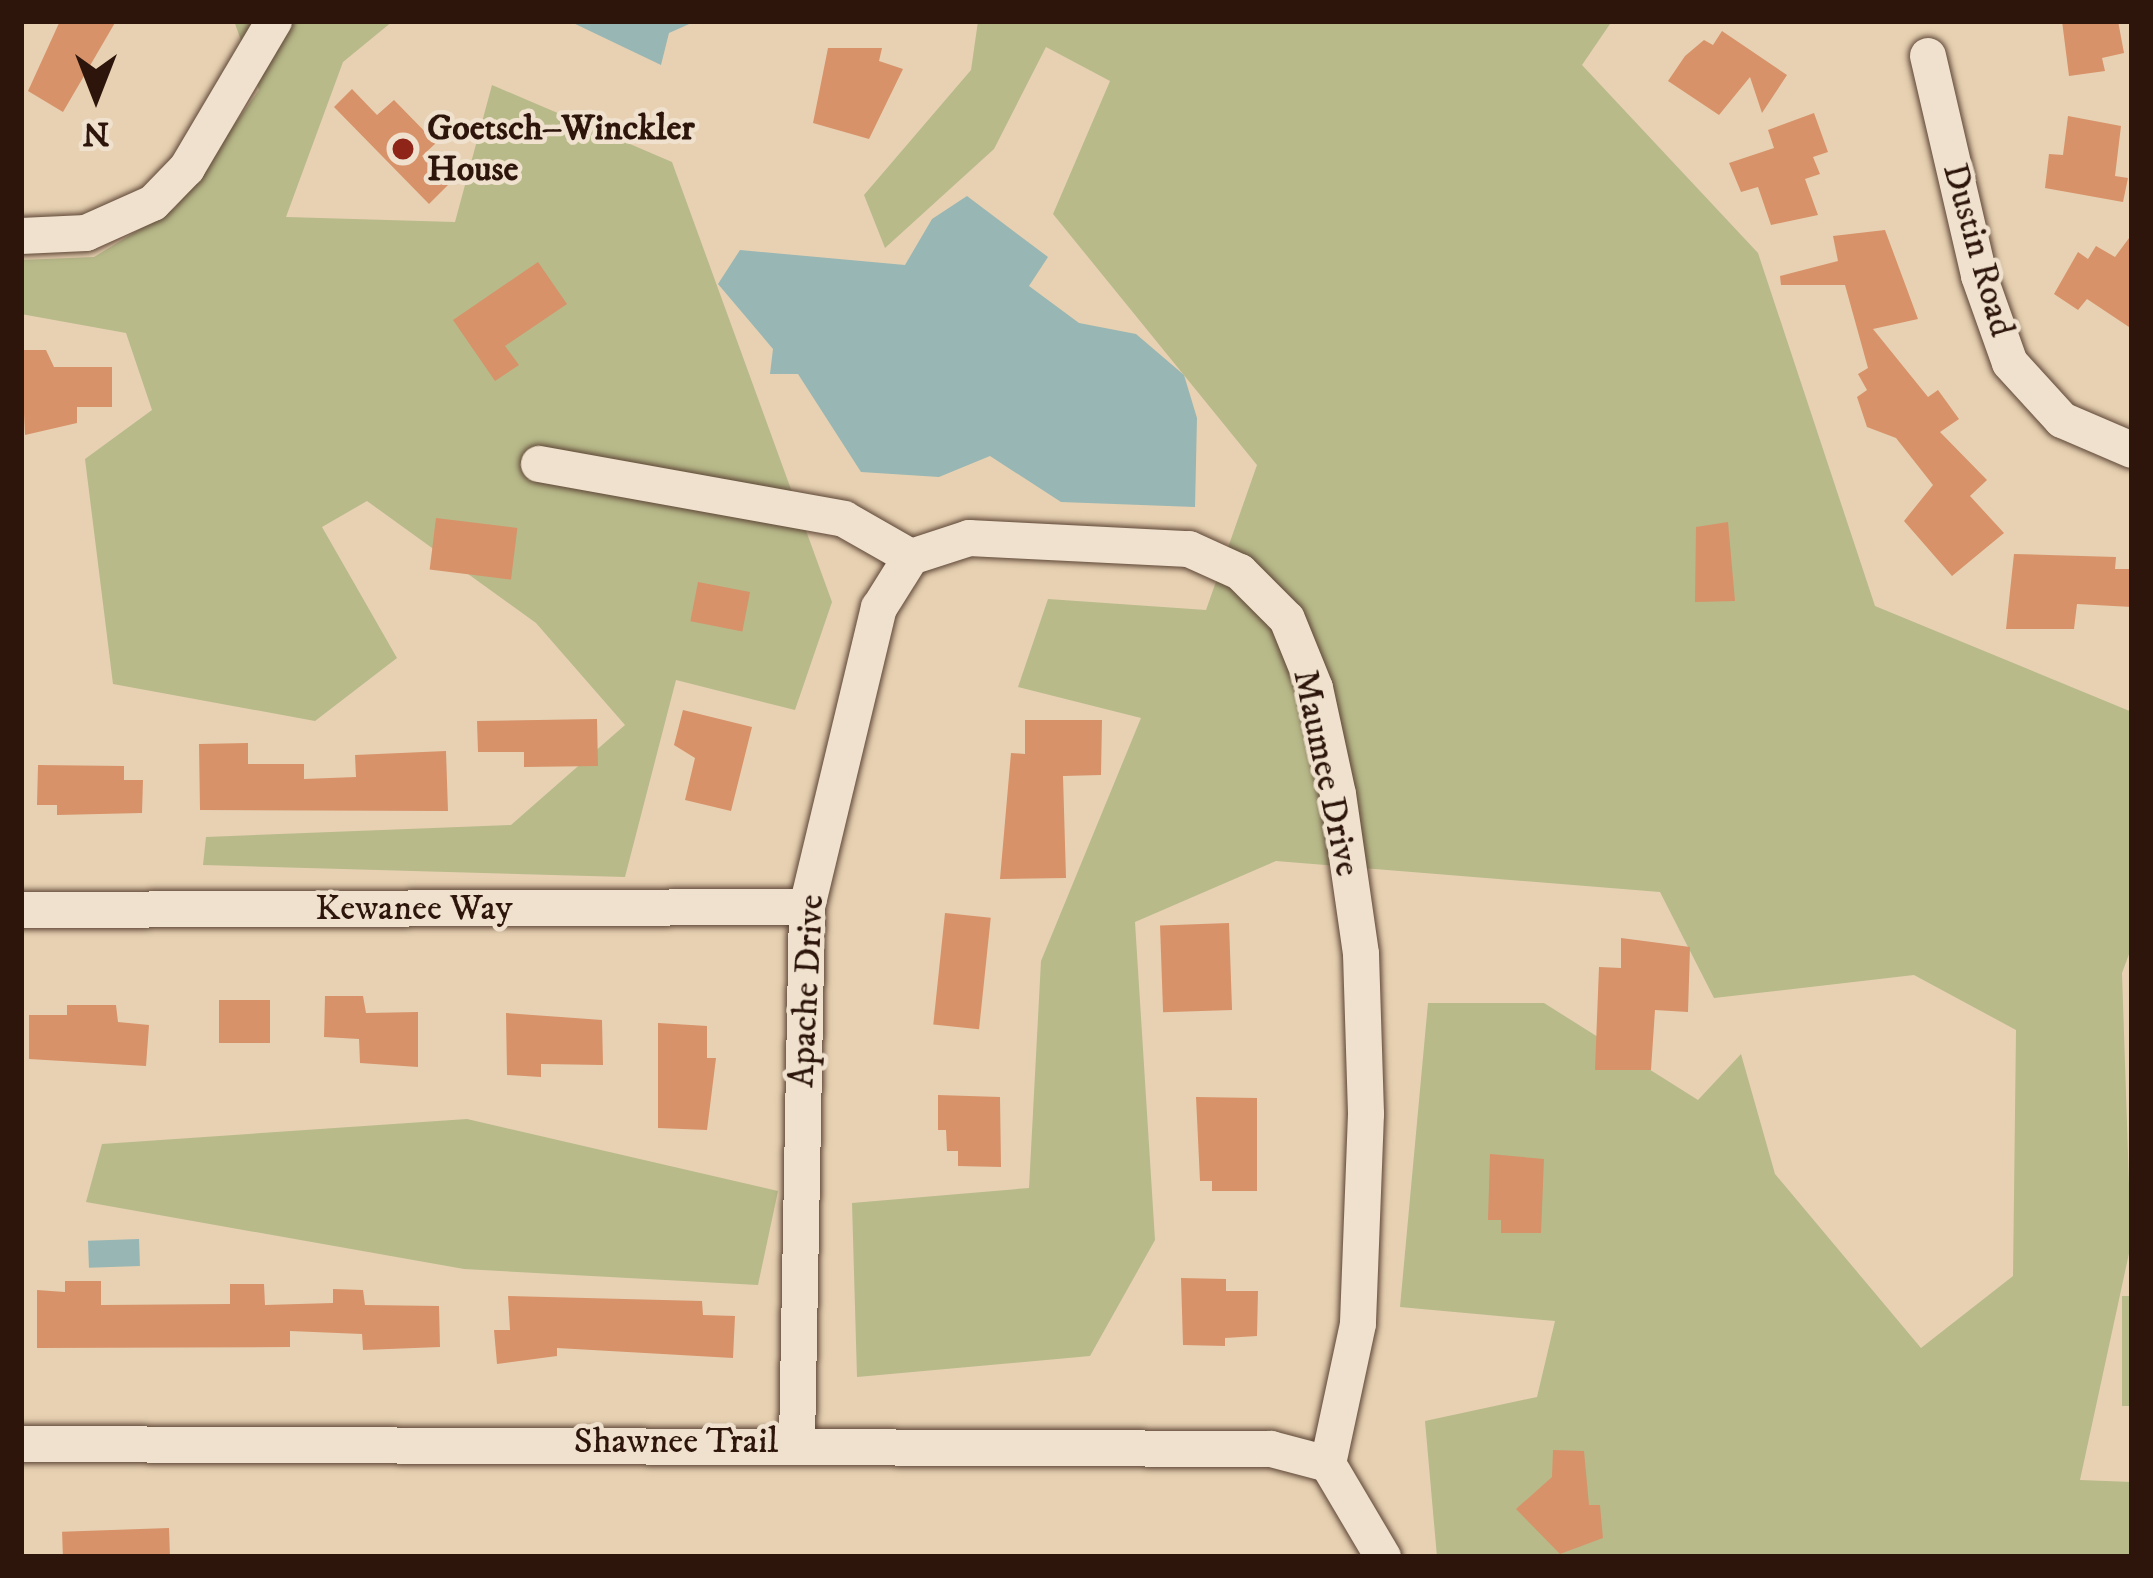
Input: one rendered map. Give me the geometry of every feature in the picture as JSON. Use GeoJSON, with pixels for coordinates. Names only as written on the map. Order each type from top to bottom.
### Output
{"type":"FeatureCollection","features":[{"type":"Feature","properties":{"kind":"street"},"geometry":{"type":"LineString","coordinates":[[21,236],[98,230],[162,195],[187,168],[274,21]]}},
{"type":"Feature","properties":{"kind":"street","name":"Dustin Road"},"geometry":{"type":"LineString","coordinates":[[1928,56],[1979,276],[2010,362],[2062,420],[2132,450]]}},
{"type":"Feature","properties":{"kind":"street"},"geometry":{"type":"LineString","coordinates":[[539,464],[844,519],[911,557]]}},
{"type":"Feature","properties":{"kind":"street","name":"Maumee Drive"},"geometry":{"type":"LineString","coordinates":[[911,557],[969,538],[1189,549],[1240,572],[1287,619],[1315,688],[1338,794],[1360,954],[1366,1114],[1358,1324],[1328,1464]]}},
{"type":"Feature","properties":{"kind":"street","name":"Apache Drive"},"geometry":{"type":"LineString","coordinates":[[796,1442],[807,907],[879,608],[911,557]]}},
{"type":"Feature","properties":{"kind":"street","name":"Kewanee Way"},"geometry":{"type":"LineString","coordinates":[[21,910],[807,907]]}},
{"type":"Feature","properties":{"kind":"street","name":"Shawnee Trail"},"geometry":{"type":"LineString","coordinates":[[21,1444],[796,1442],[1271,1449],[1328,1464]]}},
{"type":"Feature","properties":{"kind":"street"},"geometry":{"type":"LineString","coordinates":[[1328,1464],[1383,1557]]}},
{"type":"Feature","properties":{"kind":"green space"},"geometry":{"type":"Polygon","coordinates":[[[234,21],[393,21],[343,62],[286,217],[455,222],[492,85],[672,162],[832,602],[795,710],[676,680],[625,877],[203,865],[206,837],[511,825],[625,725],[536,623],[367,501],[322,527],[397,658],[315,721],[113,684],[85,459],[152,410],[126,333],[21,314],[21,260],[94,257],[175,208],[259,90],[234,21]]]}},
{"type":"Feature","properties":{"kind":"green space"},"geometry":{"type":"Polygon","coordinates":[[[978,21],[1612,21],[1582,65],[1758,253],[1875,606],[2132,712],[2132,946],[2122,973],[2131,1244],[2080,1480],[2132,1482],[2132,1557],[1437,1557],[1425,1421],[1537,1397],[1555,1321],[1400,1307],[1428,1003],[1544,1003],[1698,1100],[1741,1054],[1775,1174],[1921,1348],[2013,1276],[2016,1030],[1914,975],[1714,998],[1660,892],[1276,861],[1135,922],[1155,1240],[1090,1356],[857,1377],[852,1203],[1029,1188],[1041,961],[1141,718],[1018,687],[1048,599],[1206,610],[1257,465],[1053,214],[1110,81],[1046,47],[994,149],[885,248],[864,195],[971,70],[978,21]]]}},
{"type":"Feature","properties":{"kind":"green space"},"geometry":{"type":"Polygon","coordinates":[[[467,1119],[778,1191],[758,1285],[464,1269],[86,1202],[102,1144],[467,1119]]]}},
{"type":"Feature","properties":{"kind":"green space"},"geometry":{"type":"Polygon","coordinates":[[[2122,1296],[2132,1296],[2132,1406],[2122,1406],[2122,1296]]]}},
{"type":"Feature","properties":{"kind":"water"},"geometry":{"type":"Polygon","coordinates":[[[569,21],[696,21],[669,33],[661,65],[569,21]]]}},
{"type":"Feature","properties":{"kind":"water"},"geometry":{"type":"Polygon","coordinates":[[[967,196],[1048,257],[1029,286],[1079,323],[1136,334],[1184,375],[1197,418],[1195,507],[1061,502],[990,456],[939,477],[861,472],[798,374],[770,374],[773,349],[718,284],[740,250],[905,265],[932,219],[967,196]]]}},
{"type":"Feature","properties":{"kind":"water"},"geometry":{"type":"Polygon","coordinates":[[[139,1239],[140,1266],[89,1268],[88,1241],[139,1239]]]}},
{"type":"Feature","properties":{"kind":"building"},"geometry":{"type":"Polygon","coordinates":[[[60,21],[116,21],[63,112],[28,91],[60,21]]]}},
{"type":"Feature","properties":{"kind":"building"},"geometry":{"type":"Polygon","coordinates":[[[2062,21],[2118,21],[2124,53],[2102,58],[2105,71],[2069,76],[2062,21]]]}},
{"type":"Feature","properties":{"kind":"building"},"geometry":{"type":"Polygon","coordinates":[[[1722,31],[1787,75],[1762,113],[1750,77],[1719,115],[1668,81],[1685,56],[1704,40],[1713,45],[1722,31]]]}},
{"type":"Feature","properties":{"kind":"building"},"geometry":{"type":"Polygon","coordinates":[[[828,48],[882,48],[879,61],[903,69],[869,139],[813,123],[828,48]]]}},
{"type":"Feature","properties":{"kind":"building","name":"Goetsch–Winckler House"},"geometry":{"type":"Polygon","coordinates":[[[352,89],[377,115],[394,100],[436,143],[422,156],[449,184],[429,204],[334,107],[352,89]]]}},
{"type":"Feature","properties":{"kind":"building"},"geometry":{"type":"Polygon","coordinates":[[[1814,113],[1828,152],[1813,157],[1820,174],[1805,179],[1818,215],[1771,225],[1758,187],[1741,192],[1729,163],[1774,148],[1768,130],[1814,113]]]}},
{"type":"Feature","properties":{"kind":"building"},"geometry":{"type":"Polygon","coordinates":[[[2068,116],[2121,126],[2115,176],[2128,178],[2123,202],[2045,188],[2049,154],[2063,155],[2068,116]]]}},
{"type":"Feature","properties":{"kind":"building"},"geometry":{"type":"Polygon","coordinates":[[[1885,230],[1918,319],[1873,329],[1928,397],[1938,390],[1959,419],[1940,432],[1987,480],[1970,496],[2004,533],[1952,576],[1904,521],[1933,485],[1896,438],[1867,427],[1857,397],[1867,390],[1858,374],[1868,368],[1845,285],[1781,285],[1780,276],[1838,261],[1833,236],[1885,230]]]}},
{"type":"Feature","properties":{"kind":"building"},"geometry":{"type":"Polygon","coordinates":[[[2132,234],[2132,329],[2087,299],[2078,310],[2054,294],[2078,252],[2088,259],[2096,246],[2115,257],[2132,234]]]}},
{"type":"Feature","properties":{"kind":"building"},"geometry":{"type":"Polygon","coordinates":[[[538,262],[567,304],[505,346],[519,365],[495,381],[453,320],[538,262]]]}},
{"type":"Feature","properties":{"kind":"building"},"geometry":{"type":"Polygon","coordinates":[[[21,350],[46,350],[54,367],[112,367],[112,407],[77,407],[77,423],[25,435],[21,350]]]}},
{"type":"Feature","properties":{"kind":"building"},"geometry":{"type":"Polygon","coordinates":[[[436,518],[517,528],[511,580],[430,570],[436,518]]]}},
{"type":"Feature","properties":{"kind":"building"},"geometry":{"type":"Polygon","coordinates":[[[1728,522],[1735,601],[1695,602],[1696,527],[1728,522]]]}},
{"type":"Feature","properties":{"kind":"building"},"geometry":{"type":"Polygon","coordinates":[[[2014,554],[2116,557],[2115,569],[2132,569],[2132,607],[2077,604],[2074,629],[2006,629],[2014,554]]]}},
{"type":"Feature","properties":{"kind":"building"},"geometry":{"type":"Polygon","coordinates":[[[698,582],[750,592],[742,631],[690,621],[698,582]]]}},
{"type":"Feature","properties":{"kind":"building"},"geometry":{"type":"Polygon","coordinates":[[[683,710],[752,727],[731,811],[685,800],[695,758],[674,745],[683,710]]]}},
{"type":"Feature","properties":{"kind":"building"},"geometry":{"type":"Polygon","coordinates":[[[597,719],[598,766],[524,767],[524,752],[478,752],[477,721],[597,719]]]}},
{"type":"Feature","properties":{"kind":"building"},"geometry":{"type":"Polygon","coordinates":[[[1025,720],[1102,720],[1101,775],[1063,776],[1066,878],[1000,879],[1011,753],[1025,754],[1025,720]]]}},
{"type":"Feature","properties":{"kind":"building"},"geometry":{"type":"Polygon","coordinates":[[[248,743],[248,764],[304,764],[304,779],[356,777],[355,755],[446,751],[448,811],[200,810],[199,744],[248,743]]]}},
{"type":"Feature","properties":{"kind":"building"},"geometry":{"type":"Polygon","coordinates":[[[38,765],[124,766],[124,780],[143,780],[142,813],[57,815],[57,805],[37,805],[38,765]]]}},
{"type":"Feature","properties":{"kind":"building"},"geometry":{"type":"Polygon","coordinates":[[[945,913],[991,918],[979,1029],[933,1024],[945,913]]]}},
{"type":"Feature","properties":{"kind":"building"},"geometry":{"type":"Polygon","coordinates":[[[1229,923],[1232,1010],[1163,1012],[1160,925],[1229,923]]]}},
{"type":"Feature","properties":{"kind":"building"},"geometry":{"type":"Polygon","coordinates":[[[1621,938],[1690,947],[1688,1012],[1655,1010],[1651,1070],[1595,1070],[1599,967],[1621,968],[1621,938]]]}},
{"type":"Feature","properties":{"kind":"building"},"geometry":{"type":"Polygon","coordinates":[[[325,996],[363,996],[366,1013],[418,1012],[418,1067],[360,1063],[359,1039],[324,1037],[325,996]]]}},
{"type":"Feature","properties":{"kind":"building"},"geometry":{"type":"Polygon","coordinates":[[[219,1000],[270,1000],[270,1043],[219,1043],[219,1000]]]}},
{"type":"Feature","properties":{"kind":"building"},"geometry":{"type":"Polygon","coordinates":[[[67,1005],[116,1005],[118,1022],[149,1025],[146,1066],[29,1059],[29,1015],[67,1015],[67,1005]]]}},
{"type":"Feature","properties":{"kind":"building"},"geometry":{"type":"Polygon","coordinates":[[[506,1013],[602,1020],[603,1065],[541,1064],[541,1077],[507,1075],[506,1013]]]}},
{"type":"Feature","properties":{"kind":"building"},"geometry":{"type":"Polygon","coordinates":[[[658,1023],[707,1026],[707,1058],[716,1058],[707,1130],[658,1128],[658,1023]]]}},
{"type":"Feature","properties":{"kind":"building"},"geometry":{"type":"Polygon","coordinates":[[[938,1095],[1000,1097],[1001,1167],[958,1166],[958,1151],[947,1151],[946,1130],[938,1130],[938,1095]]]}},
{"type":"Feature","properties":{"kind":"building"},"geometry":{"type":"Polygon","coordinates":[[[1196,1097],[1257,1098],[1257,1191],[1212,1191],[1212,1181],[1200,1181],[1196,1097]]]}},
{"type":"Feature","properties":{"kind":"building"},"geometry":{"type":"Polygon","coordinates":[[[1490,1154],[1544,1159],[1541,1233],[1501,1233],[1501,1220],[1488,1220],[1490,1154]]]}},
{"type":"Feature","properties":{"kind":"building"},"geometry":{"type":"Polygon","coordinates":[[[1181,1278],[1226,1279],[1226,1291],[1258,1291],[1257,1336],[1225,1338],[1225,1346],[1183,1345],[1181,1278]]]}},
{"type":"Feature","properties":{"kind":"building"},"geometry":{"type":"Polygon","coordinates":[[[65,1281],[101,1281],[101,1305],[230,1304],[230,1284],[264,1284],[265,1305],[333,1303],[333,1289],[363,1290],[365,1305],[439,1306],[440,1347],[363,1350],[362,1334],[290,1331],[290,1347],[37,1348],[37,1290],[65,1292],[65,1281]]]}},
{"type":"Feature","properties":{"kind":"building"},"geometry":{"type":"Polygon","coordinates":[[[508,1296],[702,1301],[703,1315],[735,1316],[733,1358],[557,1348],[557,1356],[497,1364],[494,1330],[510,1330],[508,1296]]]}},
{"type":"Feature","properties":{"kind":"building"},"geometry":{"type":"Polygon","coordinates":[[[1553,1450],[1584,1451],[1589,1505],[1600,1505],[1603,1538],[1560,1554],[1516,1509],[1552,1477],[1553,1450]]]}},
{"type":"Feature","properties":{"kind":"building"},"geometry":{"type":"Polygon","coordinates":[[[169,1528],[170,1557],[63,1557],[62,1532],[169,1528]]]}},
{"type":"Feature","properties":{"kind":"place","name":"Goetsch–Winckler House"},"geometry":{"type":"Point","coordinates":[403,149]}}]}
